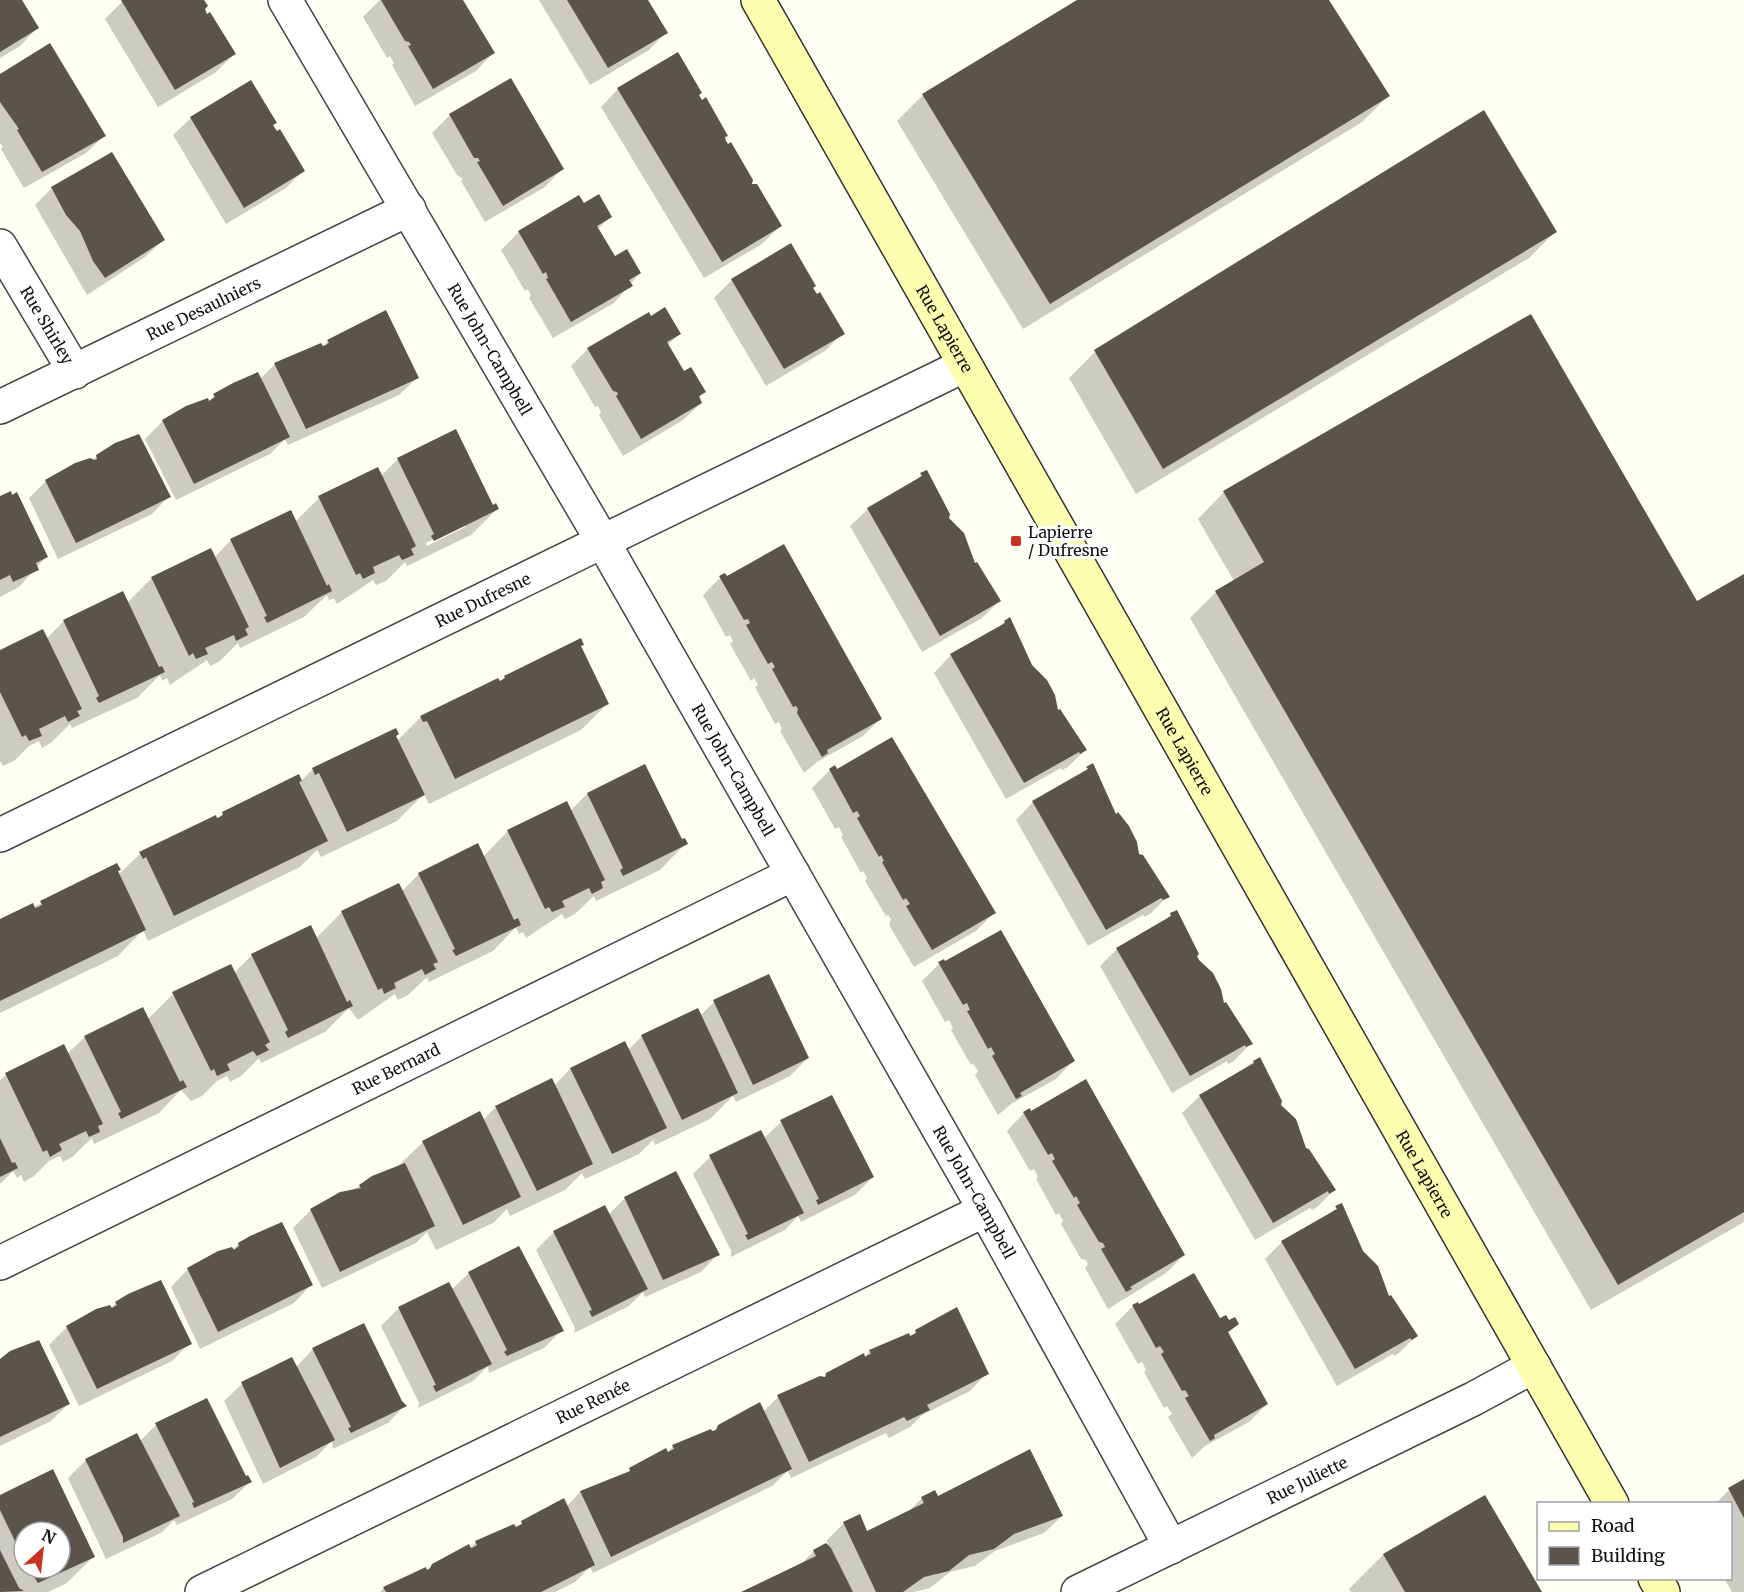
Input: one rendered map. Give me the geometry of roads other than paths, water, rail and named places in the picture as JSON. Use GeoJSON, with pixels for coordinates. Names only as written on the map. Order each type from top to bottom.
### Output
{"type":"FeatureCollection","features":[{"type":"Feature","properties":{"kind":"street","name":"Rue John-Campbell"},"geometry":{"type":"LineString","coordinates":[[285,0],[603,542],[985,1210],[1171,1547]]}},
{"type":"Feature","properties":{"kind":"street","name":"Rue Lapierre"},"geometry":{"type":"LineString","coordinates":[[758,0],[1611,1502]]}},
{"type":"Feature","properties":{"kind":"street","name":"Rue Desaulniers"},"geometry":{"type":"LineString","coordinates":[[0,407],[409,209]]}},
{"type":"Feature","properties":{"kind":"street","name":"Rue Shirley"},"geometry":{"type":"LineString","coordinates":[[0,246],[75,372]]}},
{"type":"Feature","properties":{"kind":"street","name":"Rue Dufresne"},"geometry":{"type":"LineString","coordinates":[[0,835],[966,365]]}},
{"type":"Feature","properties":{"kind":"street","name":"Rue Bernard"},"geometry":{"type":"LineString","coordinates":[[0,1263],[793,874]]}},
{"type":"Feature","properties":{"kind":"street","name":"Rue Renée"},"geometry":{"type":"LineString","coordinates":[[202,1592],[985,1210]]}},
{"type":"Feature","properties":{"kind":"street","name":"Rue Juliette"},"geometry":{"type":"LineString","coordinates":[[1078,1592],[1534,1366]]}},
{"type":"Feature","properties":{"kind":"place","name":"Lapierre / Dufresne"},"geometry":{"type":"Point","coordinates":[1016,541]}}]}
